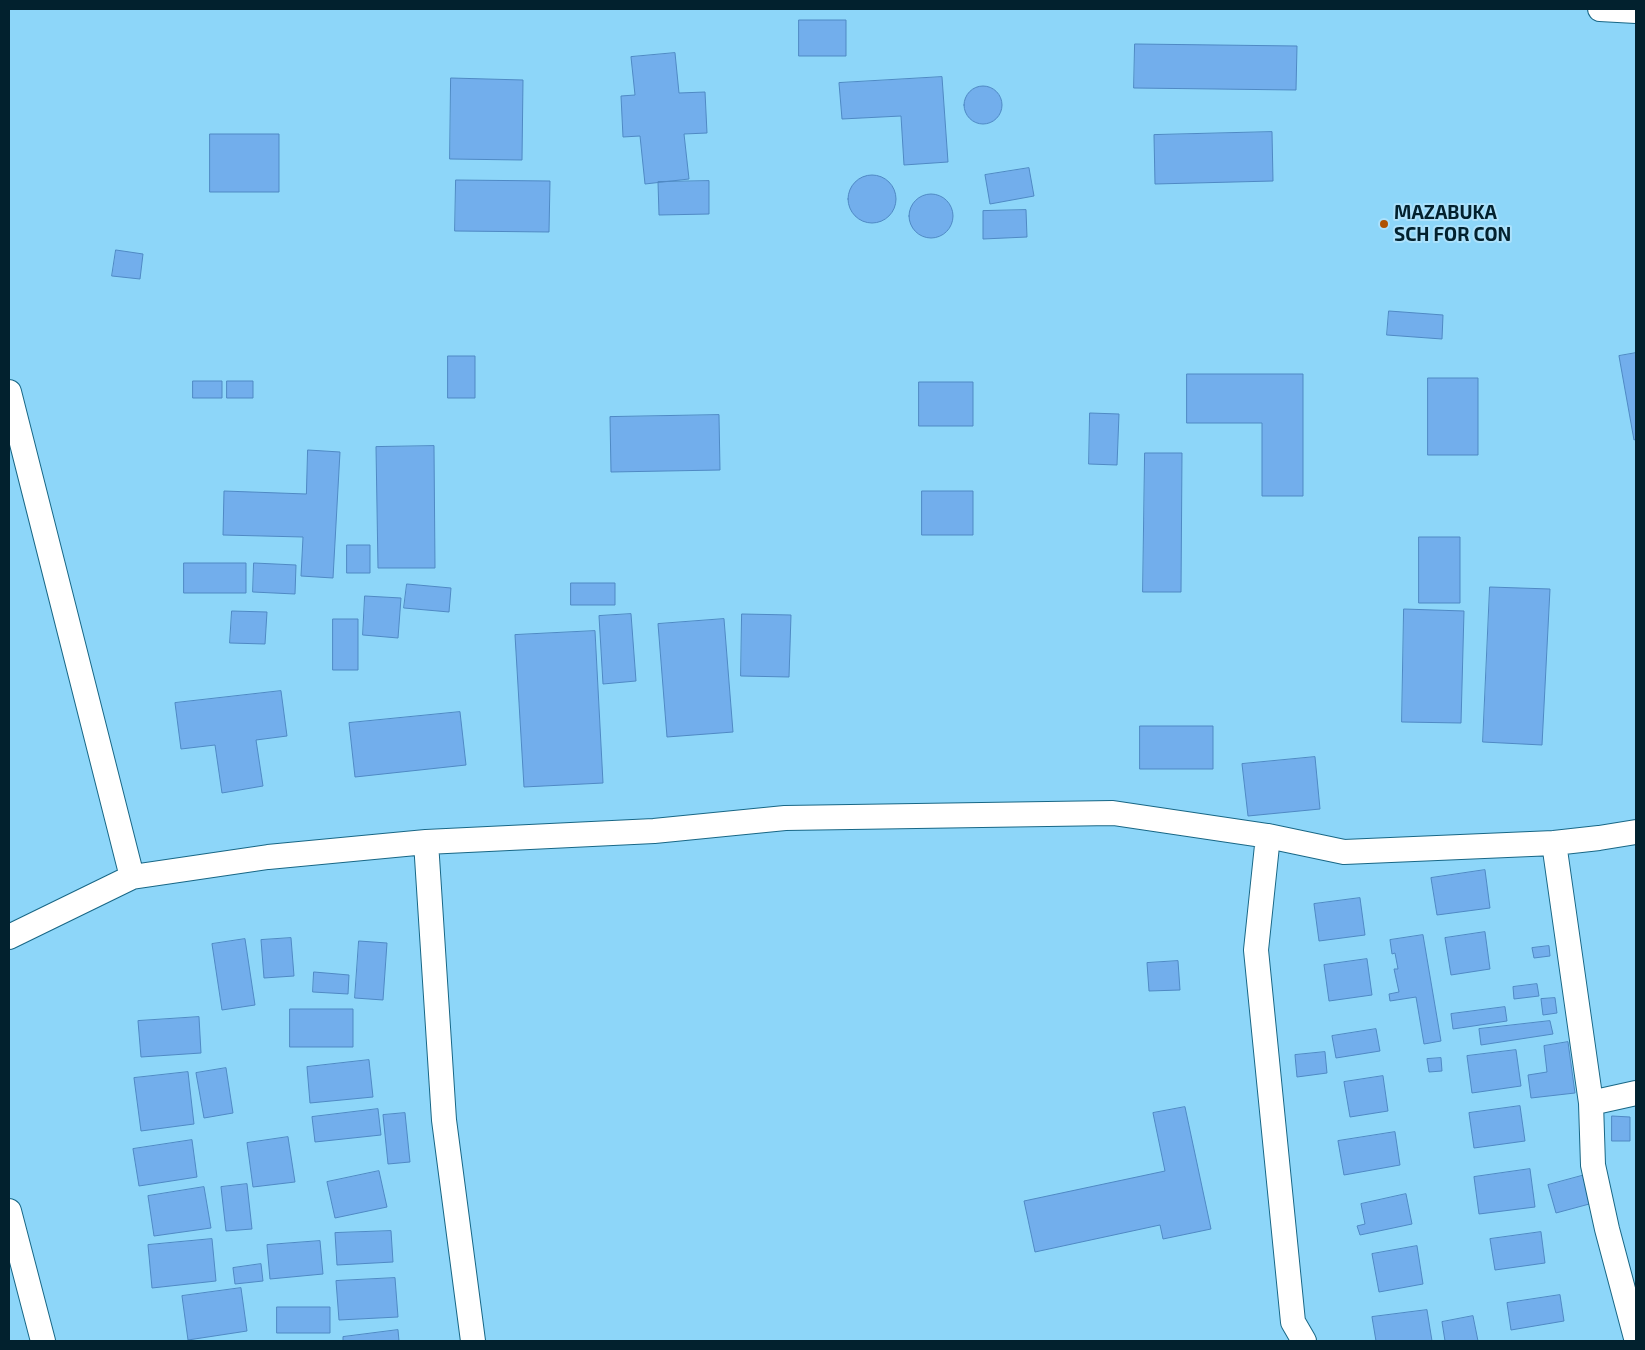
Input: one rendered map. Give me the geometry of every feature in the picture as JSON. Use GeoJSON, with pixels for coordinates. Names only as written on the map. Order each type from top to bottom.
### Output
{"type":"FeatureCollection","features":[{"type":"Feature","properties":{"kind":"street"},"geometry":{"type":"LineString","coordinates":[[1600,9],[1636,11]]}},
{"type":"Feature","properties":{"kind":"street"},"geometry":{"type":"LineString","coordinates":[[9,392],[132,877]]}},
{"type":"Feature","properties":{"kind":"street"},"geometry":{"type":"LineString","coordinates":[[9,937],[132,877],[268,857],[426,842],[654,831],[785,818],[1113,813],[1268,836],[1344,852],[1554,843],[1636,832]]}},
{"type":"Feature","properties":{"kind":"street"},"geometry":{"type":"LineString","coordinates":[[1268,836],[1256,950],[1293,1322],[1304,1341]]}},
{"type":"Feature","properties":{"kind":"street"},"geometry":{"type":"LineString","coordinates":[[426,842],[444,1120],[473,1341]]}},
{"type":"Feature","properties":{"kind":"street"},"geometry":{"type":"LineString","coordinates":[[1554,843],[1591,1103],[1593,1165],[1607,1229],[1636,1338]]}},
{"type":"Feature","properties":{"kind":"street"},"geometry":{"type":"LineString","coordinates":[[1591,1103],[1636,1093]]}},
{"type":"Feature","properties":{"kind":"street"},"geometry":{"type":"LineString","coordinates":[[9,1211],[43,1341]]}},
{"type":"Feature","properties":{"kind":"building"},"geometry":{"type":"Polygon","coordinates":[[[799,20],[846,20],[846,56],[799,56],[799,20]]]}},
{"type":"Feature","properties":{"kind":"building"},"geometry":{"type":"Polygon","coordinates":[[[1135,44],[1297,46],[1296,90],[1134,88],[1135,44]]]}},
{"type":"Feature","properties":{"kind":"building"},"geometry":{"type":"Polygon","coordinates":[[[675,53],[679,93],[705,92],[707,133],[684,134],[689,179],[645,184],[640,136],[623,137],[621,96],[635,95],[631,57],[675,53]]]}},
{"type":"Feature","properties":{"kind":"building"},"geometry":{"type":"Polygon","coordinates":[[[942,77],[948,162],[904,165],[901,116],[842,119],[839,83],[942,77]]]}},
{"type":"Feature","properties":{"kind":"building"},"geometry":{"type":"Polygon","coordinates":[[[451,78],[523,80],[522,160],[450,159],[451,78]]]}},
{"type":"Feature","properties":{"kind":"building"},"geometry":{"type":"Polygon","coordinates":[[[983,86],[997,91],[1002,105],[997,119],[983,124],[969,119],[964,105],[969,91],[983,86]]]}},
{"type":"Feature","properties":{"kind":"building"},"geometry":{"type":"Polygon","coordinates":[[[1272,132],[1273,181],[1155,184],[1154,135],[1272,132]]]}},
{"type":"Feature","properties":{"kind":"building"},"geometry":{"type":"Polygon","coordinates":[[[210,134],[279,134],[279,192],[210,192],[210,134]]]}},
{"type":"Feature","properties":{"kind":"building"},"geometry":{"type":"Polygon","coordinates":[[[1029,168],[1034,196],[990,204],[985,175],[1029,168]]]}},
{"type":"Feature","properties":{"kind":"building"},"geometry":{"type":"Polygon","coordinates":[[[867,175],[877,175],[889,182],[896,194],[896,204],[889,216],[877,223],[867,223],[859,219],[852,212],[848,204],[848,194],[852,186],[859,179],[867,175]]]}},
{"type":"Feature","properties":{"kind":"building"},"geometry":{"type":"Polygon","coordinates":[[[456,180],[550,181],[549,232],[455,231],[456,180]]]}},
{"type":"Feature","properties":{"kind":"building"},"geometry":{"type":"Polygon","coordinates":[[[709,181],[709,214],[659,215],[658,182],[709,181]]]}},
{"type":"Feature","properties":{"kind":"building"},"geometry":{"type":"Polygon","coordinates":[[[935,194],[947,200],[952,207],[952,225],[947,232],[940,237],[927,238],[919,235],[912,228],[909,212],[912,204],[919,197],[935,194]]]}},
{"type":"Feature","properties":{"kind":"building"},"geometry":{"type":"Polygon","coordinates":[[[1026,210],[1027,237],[983,239],[983,211],[1026,210]]]}},
{"type":"Feature","properties":{"kind":"building"},"geometry":{"type":"Polygon","coordinates":[[[116,250],[143,254],[140,279],[112,276],[116,250]]]}},
{"type":"Feature","properties":{"kind":"building"},"geometry":{"type":"Polygon","coordinates":[[[1389,311],[1443,315],[1442,339],[1387,335],[1389,311]]]}},
{"type":"Feature","properties":{"kind":"building"},"geometry":{"type":"Polygon","coordinates":[[[1636,353],[1636,439],[1634,440],[1619,356],[1636,353]]]}},
{"type":"Feature","properties":{"kind":"building"},"geometry":{"type":"Polygon","coordinates":[[[448,356],[475,356],[475,398],[448,398],[448,356]]]}},
{"type":"Feature","properties":{"kind":"building"},"geometry":{"type":"Polygon","coordinates":[[[1187,374],[1303,374],[1303,496],[1262,496],[1262,423],[1187,423],[1187,374]]]}},
{"type":"Feature","properties":{"kind":"building"},"geometry":{"type":"Polygon","coordinates":[[[1428,378],[1478,378],[1478,455],[1428,455],[1428,378]]]}},
{"type":"Feature","properties":{"kind":"building"},"geometry":{"type":"Polygon","coordinates":[[[193,381],[222,381],[222,398],[193,398],[193,381]]]}},
{"type":"Feature","properties":{"kind":"building"},"geometry":{"type":"Polygon","coordinates":[[[227,381],[253,381],[253,398],[227,398],[227,381]]]}},
{"type":"Feature","properties":{"kind":"building"},"geometry":{"type":"Polygon","coordinates":[[[919,382],[973,382],[973,426],[919,426],[919,382]]]}},
{"type":"Feature","properties":{"kind":"building"},"geometry":{"type":"Polygon","coordinates":[[[1090,413],[1119,414],[1117,465],[1089,464],[1090,413]]]}},
{"type":"Feature","properties":{"kind":"building"},"geometry":{"type":"Polygon","coordinates":[[[719,415],[720,470],[611,472],[610,417],[719,415]]]}},
{"type":"Feature","properties":{"kind":"building"},"geometry":{"type":"Polygon","coordinates":[[[434,446],[435,568],[378,568],[376,447],[434,446]]]}},
{"type":"Feature","properties":{"kind":"building"},"geometry":{"type":"Polygon","coordinates":[[[308,450],[340,452],[333,578],[301,576],[303,537],[223,535],[224,491],[306,494],[308,450]]]}},
{"type":"Feature","properties":{"kind":"building"},"geometry":{"type":"Polygon","coordinates":[[[1145,453],[1182,453],[1181,592],[1143,592],[1145,453]]]}},
{"type":"Feature","properties":{"kind":"building"},"geometry":{"type":"Polygon","coordinates":[[[922,491],[973,491],[973,535],[922,535],[922,491]]]}},
{"type":"Feature","properties":{"kind":"building"},"geometry":{"type":"Polygon","coordinates":[[[1419,537],[1460,537],[1460,603],[1419,603],[1419,537]]]}},
{"type":"Feature","properties":{"kind":"building"},"geometry":{"type":"Polygon","coordinates":[[[347,545],[370,545],[370,573],[347,573],[347,545]]]}},
{"type":"Feature","properties":{"kind":"building"},"geometry":{"type":"Polygon","coordinates":[[[184,563],[246,563],[246,593],[184,593],[184,563]]]}},
{"type":"Feature","properties":{"kind":"building"},"geometry":{"type":"Polygon","coordinates":[[[254,563],[296,565],[295,594],[253,592],[254,563]]]}},
{"type":"Feature","properties":{"kind":"building"},"geometry":{"type":"Polygon","coordinates":[[[571,583],[615,583],[615,605],[571,605],[571,583]]]}},
{"type":"Feature","properties":{"kind":"building"},"geometry":{"type":"Polygon","coordinates":[[[407,584],[451,588],[449,612],[404,608],[407,584]]]}},
{"type":"Feature","properties":{"kind":"building"},"geometry":{"type":"Polygon","coordinates":[[[1490,587],[1550,589],[1542,745],[1483,742],[1490,587]]]}},
{"type":"Feature","properties":{"kind":"building"},"geometry":{"type":"Polygon","coordinates":[[[365,596],[401,598],[398,638],[363,635],[365,596]]]}},
{"type":"Feature","properties":{"kind":"building"},"geometry":{"type":"Polygon","coordinates":[[[1404,609],[1464,611],[1461,723],[1402,722],[1404,609]]]}},
{"type":"Feature","properties":{"kind":"building"},"geometry":{"type":"Polygon","coordinates":[[[232,611],[267,612],[265,644],[230,643],[232,611]]]}},
{"type":"Feature","properties":{"kind":"building"},"geometry":{"type":"Polygon","coordinates":[[[631,614],[636,681],[603,684],[599,616],[631,614]]]}},
{"type":"Feature","properties":{"kind":"building"},"geometry":{"type":"Polygon","coordinates":[[[742,614],[791,615],[789,677],[741,676],[742,614]]]}},
{"type":"Feature","properties":{"kind":"building"},"geometry":{"type":"Polygon","coordinates":[[[333,619],[358,619],[358,670],[333,670],[333,619]]]}},
{"type":"Feature","properties":{"kind":"building"},"geometry":{"type":"Polygon","coordinates":[[[724,619],[733,732],[667,737],[658,624],[724,619]]]}},
{"type":"Feature","properties":{"kind":"building"},"geometry":{"type":"Polygon","coordinates":[[[595,631],[603,783],[524,787],[515,635],[595,631]]]}},
{"type":"Feature","properties":{"kind":"building"},"geometry":{"type":"Polygon","coordinates":[[[281,691],[287,736],[256,740],[263,786],[222,793],[215,745],[181,749],[175,703],[281,691]]]}},
{"type":"Feature","properties":{"kind":"building"},"geometry":{"type":"Polygon","coordinates":[[[460,712],[466,765],[355,777],[349,723],[460,712]]]}},
{"type":"Feature","properties":{"kind":"building"},"geometry":{"type":"Polygon","coordinates":[[[1140,726],[1213,726],[1213,769],[1140,769],[1140,726]]]}},
{"type":"Feature","properties":{"kind":"building"},"geometry":{"type":"Polygon","coordinates":[[[1315,757],[1320,809],[1248,816],[1242,764],[1315,757]]]}},
{"type":"Feature","properties":{"kind":"building"},"geometry":{"type":"Polygon","coordinates":[[[1485,870],[1490,908],[1437,915],[1431,878],[1485,870]]]}},
{"type":"Feature","properties":{"kind":"building"},"geometry":{"type":"Polygon","coordinates":[[[1360,898],[1365,935],[1319,941],[1314,904],[1360,898]]]}},
{"type":"Feature","properties":{"kind":"building"},"geometry":{"type":"Polygon","coordinates":[[[1485,932],[1490,969],[1451,975],[1445,938],[1485,932]]]}},
{"type":"Feature","properties":{"kind":"building"},"geometry":{"type":"Polygon","coordinates":[[[1423,935],[1441,1041],[1424,1044],[1416,997],[1390,1001],[1389,994],[1399,992],[1394,969],[1398,969],[1395,953],[1392,954],[1390,940],[1423,935]]]}},
{"type":"Feature","properties":{"kind":"building"},"geometry":{"type":"Polygon","coordinates":[[[291,938],[294,976],[264,978],[261,940],[291,938]]]}},
{"type":"Feature","properties":{"kind":"building"},"geometry":{"type":"Polygon","coordinates":[[[245,939],[255,1005],[222,1010],[212,944],[245,939]]]}},
{"type":"Feature","properties":{"kind":"building"},"geometry":{"type":"Polygon","coordinates":[[[359,941],[387,943],[383,1000],[355,998],[359,941]]]}},
{"type":"Feature","properties":{"kind":"building"},"geometry":{"type":"Polygon","coordinates":[[[1549,946],[1550,956],[1534,958],[1532,948],[1549,946]]]}},
{"type":"Feature","properties":{"kind":"building"},"geometry":{"type":"Polygon","coordinates":[[[1367,959],[1372,995],[1329,1001],[1324,965],[1367,959]]]}},
{"type":"Feature","properties":{"kind":"building"},"geometry":{"type":"Polygon","coordinates":[[[1178,961],[1180,990],[1149,991],[1147,963],[1178,961]]]}},
{"type":"Feature","properties":{"kind":"building"},"geometry":{"type":"Polygon","coordinates":[[[314,972],[349,975],[348,994],[313,992],[314,972]]]}},
{"type":"Feature","properties":{"kind":"building"},"geometry":{"type":"Polygon","coordinates":[[[1537,984],[1539,996],[1514,999],[1513,987],[1537,984]]]}},
{"type":"Feature","properties":{"kind":"building"},"geometry":{"type":"Polygon","coordinates":[[[1555,998],[1557,1013],[1543,1015],[1541,999],[1555,998]]]}},
{"type":"Feature","properties":{"kind":"building"},"geometry":{"type":"Polygon","coordinates":[[[1505,1007],[1507,1021],[1453,1029],[1451,1014],[1505,1007]]]}},
{"type":"Feature","properties":{"kind":"building"},"geometry":{"type":"Polygon","coordinates":[[[290,1009],[353,1009],[353,1047],[290,1047],[290,1009]]]}},
{"type":"Feature","properties":{"kind":"building"},"geometry":{"type":"Polygon","coordinates":[[[199,1017],[201,1053],[141,1057],[138,1021],[199,1017]]]}},
{"type":"Feature","properties":{"kind":"building"},"geometry":{"type":"Polygon","coordinates":[[[1550,1021],[1553,1034],[1481,1045],[1479,1029],[1550,1021]]]}},
{"type":"Feature","properties":{"kind":"building"},"geometry":{"type":"Polygon","coordinates":[[[1376,1029],[1380,1051],[1336,1058],[1332,1036],[1376,1029]]]}},
{"type":"Feature","properties":{"kind":"building"},"geometry":{"type":"Polygon","coordinates":[[[1568,1042],[1575,1093],[1531,1098],[1528,1075],[1547,1072],[1544,1046],[1568,1042]]]}},
{"type":"Feature","properties":{"kind":"building"},"geometry":{"type":"Polygon","coordinates":[[[1516,1050],[1521,1086],[1472,1093],[1467,1056],[1516,1050]]]}},
{"type":"Feature","properties":{"kind":"building"},"geometry":{"type":"Polygon","coordinates":[[[1325,1052],[1327,1073],[1297,1077],[1295,1055],[1325,1052]]]}},
{"type":"Feature","properties":{"kind":"building"},"geometry":{"type":"Polygon","coordinates":[[[1441,1058],[1442,1071],[1429,1072],[1427,1059],[1441,1058]]]}},
{"type":"Feature","properties":{"kind":"building"},"geometry":{"type":"Polygon","coordinates":[[[369,1060],[373,1097],[310,1103],[307,1067],[369,1060]]]}},
{"type":"Feature","properties":{"kind":"building"},"geometry":{"type":"Polygon","coordinates":[[[226,1068],[233,1113],[204,1118],[196,1073],[226,1068]]]}},
{"type":"Feature","properties":{"kind":"building"},"geometry":{"type":"Polygon","coordinates":[[[188,1072],[194,1124],[141,1131],[134,1078],[188,1072]]]}},
{"type":"Feature","properties":{"kind":"building"},"geometry":{"type":"Polygon","coordinates":[[[1383,1076],[1388,1111],[1350,1117],[1344,1082],[1383,1076]]]}},
{"type":"Feature","properties":{"kind":"building"},"geometry":{"type":"Polygon","coordinates":[[[1520,1106],[1525,1141],[1474,1148],[1469,1113],[1520,1106]]]}},
{"type":"Feature","properties":{"kind":"building"},"geometry":{"type":"Polygon","coordinates":[[[1185,1107],[1211,1229],[1163,1239],[1160,1225],[1035,1252],[1024,1201],[1165,1171],[1153,1113],[1185,1107]]]}},
{"type":"Feature","properties":{"kind":"building"},"geometry":{"type":"Polygon","coordinates":[[[378,1109],[381,1135],[315,1142],[312,1117],[378,1109]]]}},
{"type":"Feature","properties":{"kind":"building"},"geometry":{"type":"Polygon","coordinates":[[[405,1113],[410,1162],[388,1164],[383,1115],[405,1113]]]}},
{"type":"Feature","properties":{"kind":"building"},"geometry":{"type":"Polygon","coordinates":[[[1612,1116],[1630,1117],[1630,1141],[1612,1141],[1612,1116]]]}},
{"type":"Feature","properties":{"kind":"building"},"geometry":{"type":"Polygon","coordinates":[[[1395,1132],[1400,1165],[1344,1175],[1338,1141],[1395,1132]]]}},
{"type":"Feature","properties":{"kind":"building"},"geometry":{"type":"Polygon","coordinates":[[[288,1137],[295,1182],[253,1187],[247,1143],[288,1137]]]}},
{"type":"Feature","properties":{"kind":"building"},"geometry":{"type":"Polygon","coordinates":[[[192,1140],[197,1177],[139,1186],[133,1149],[192,1140]]]}},
{"type":"Feature","properties":{"kind":"building"},"geometry":{"type":"Polygon","coordinates":[[[1530,1169],[1535,1207],[1479,1214],[1474,1177],[1530,1169]]]}},
{"type":"Feature","properties":{"kind":"building"},"geometry":{"type":"Polygon","coordinates":[[[379,1171],[387,1207],[335,1218],[327,1182],[379,1171]]]}},
{"type":"Feature","properties":{"kind":"building"},"geometry":{"type":"Polygon","coordinates":[[[1585,1175],[1593,1203],[1556,1213],[1548,1185],[1585,1175]]]}},
{"type":"Feature","properties":{"kind":"building"},"geometry":{"type":"Polygon","coordinates":[[[247,1184],[252,1229],[226,1231],[221,1187],[247,1184]]]}},
{"type":"Feature","properties":{"kind":"building"},"geometry":{"type":"Polygon","coordinates":[[[204,1187],[211,1228],[154,1236],[148,1196],[204,1187]]]}},
{"type":"Feature","properties":{"kind":"building"},"geometry":{"type":"Polygon","coordinates":[[[1406,1194],[1412,1224],[1360,1235],[1357,1226],[1365,1224],[1361,1204],[1406,1194]]]}},
{"type":"Feature","properties":{"kind":"building"},"geometry":{"type":"Polygon","coordinates":[[[391,1231],[393,1262],[337,1265],[335,1233],[391,1231]]]}},
{"type":"Feature","properties":{"kind":"building"},"geometry":{"type":"Polygon","coordinates":[[[1541,1232],[1545,1263],[1495,1270],[1490,1239],[1541,1232]]]}},
{"type":"Feature","properties":{"kind":"building"},"geometry":{"type":"Polygon","coordinates":[[[212,1239],[216,1281],[152,1288],[148,1245],[212,1239]]]}},
{"type":"Feature","properties":{"kind":"building"},"geometry":{"type":"Polygon","coordinates":[[[320,1241],[323,1274],[270,1279],[267,1245],[320,1241]]]}},
{"type":"Feature","properties":{"kind":"building"},"geometry":{"type":"Polygon","coordinates":[[[1417,1246],[1423,1284],[1379,1292],[1372,1254],[1417,1246]]]}},
{"type":"Feature","properties":{"kind":"building"},"geometry":{"type":"Polygon","coordinates":[[[261,1264],[263,1281],[235,1284],[233,1268],[261,1264]]]}},
{"type":"Feature","properties":{"kind":"building"},"geometry":{"type":"Polygon","coordinates":[[[395,1278],[398,1317],[339,1320],[336,1281],[395,1278]]]}},
{"type":"Feature","properties":{"kind":"building"},"geometry":{"type":"Polygon","coordinates":[[[241,1288],[247,1331],[188,1340],[182,1296],[241,1288]]]}},
{"type":"Feature","properties":{"kind":"building"},"geometry":{"type":"Polygon","coordinates":[[[1560,1295],[1564,1321],[1511,1330],[1507,1303],[1560,1295]]]}},
{"type":"Feature","properties":{"kind":"building"},"geometry":{"type":"Polygon","coordinates":[[[277,1307],[330,1307],[330,1333],[277,1333],[277,1307]]]}},
{"type":"Feature","properties":{"kind":"building"},"geometry":{"type":"Polygon","coordinates":[[[1427,1310],[1432,1341],[1376,1341],[1372,1317],[1427,1310]]]}},
{"type":"Feature","properties":{"kind":"building"},"geometry":{"type":"Polygon","coordinates":[[[1473,1316],[1478,1341],[1445,1341],[1442,1322],[1473,1316]]]}},
{"type":"Feature","properties":{"kind":"building"},"geometry":{"type":"Polygon","coordinates":[[[398,1330],[399,1341],[343,1341],[343,1337],[398,1330]]]}},
{"type":"Feature","properties":{"kind":"place","name":"MAZABUKA SCH FOR CON"},"geometry":{"type":"Point","coordinates":[1384,224]}}]}
